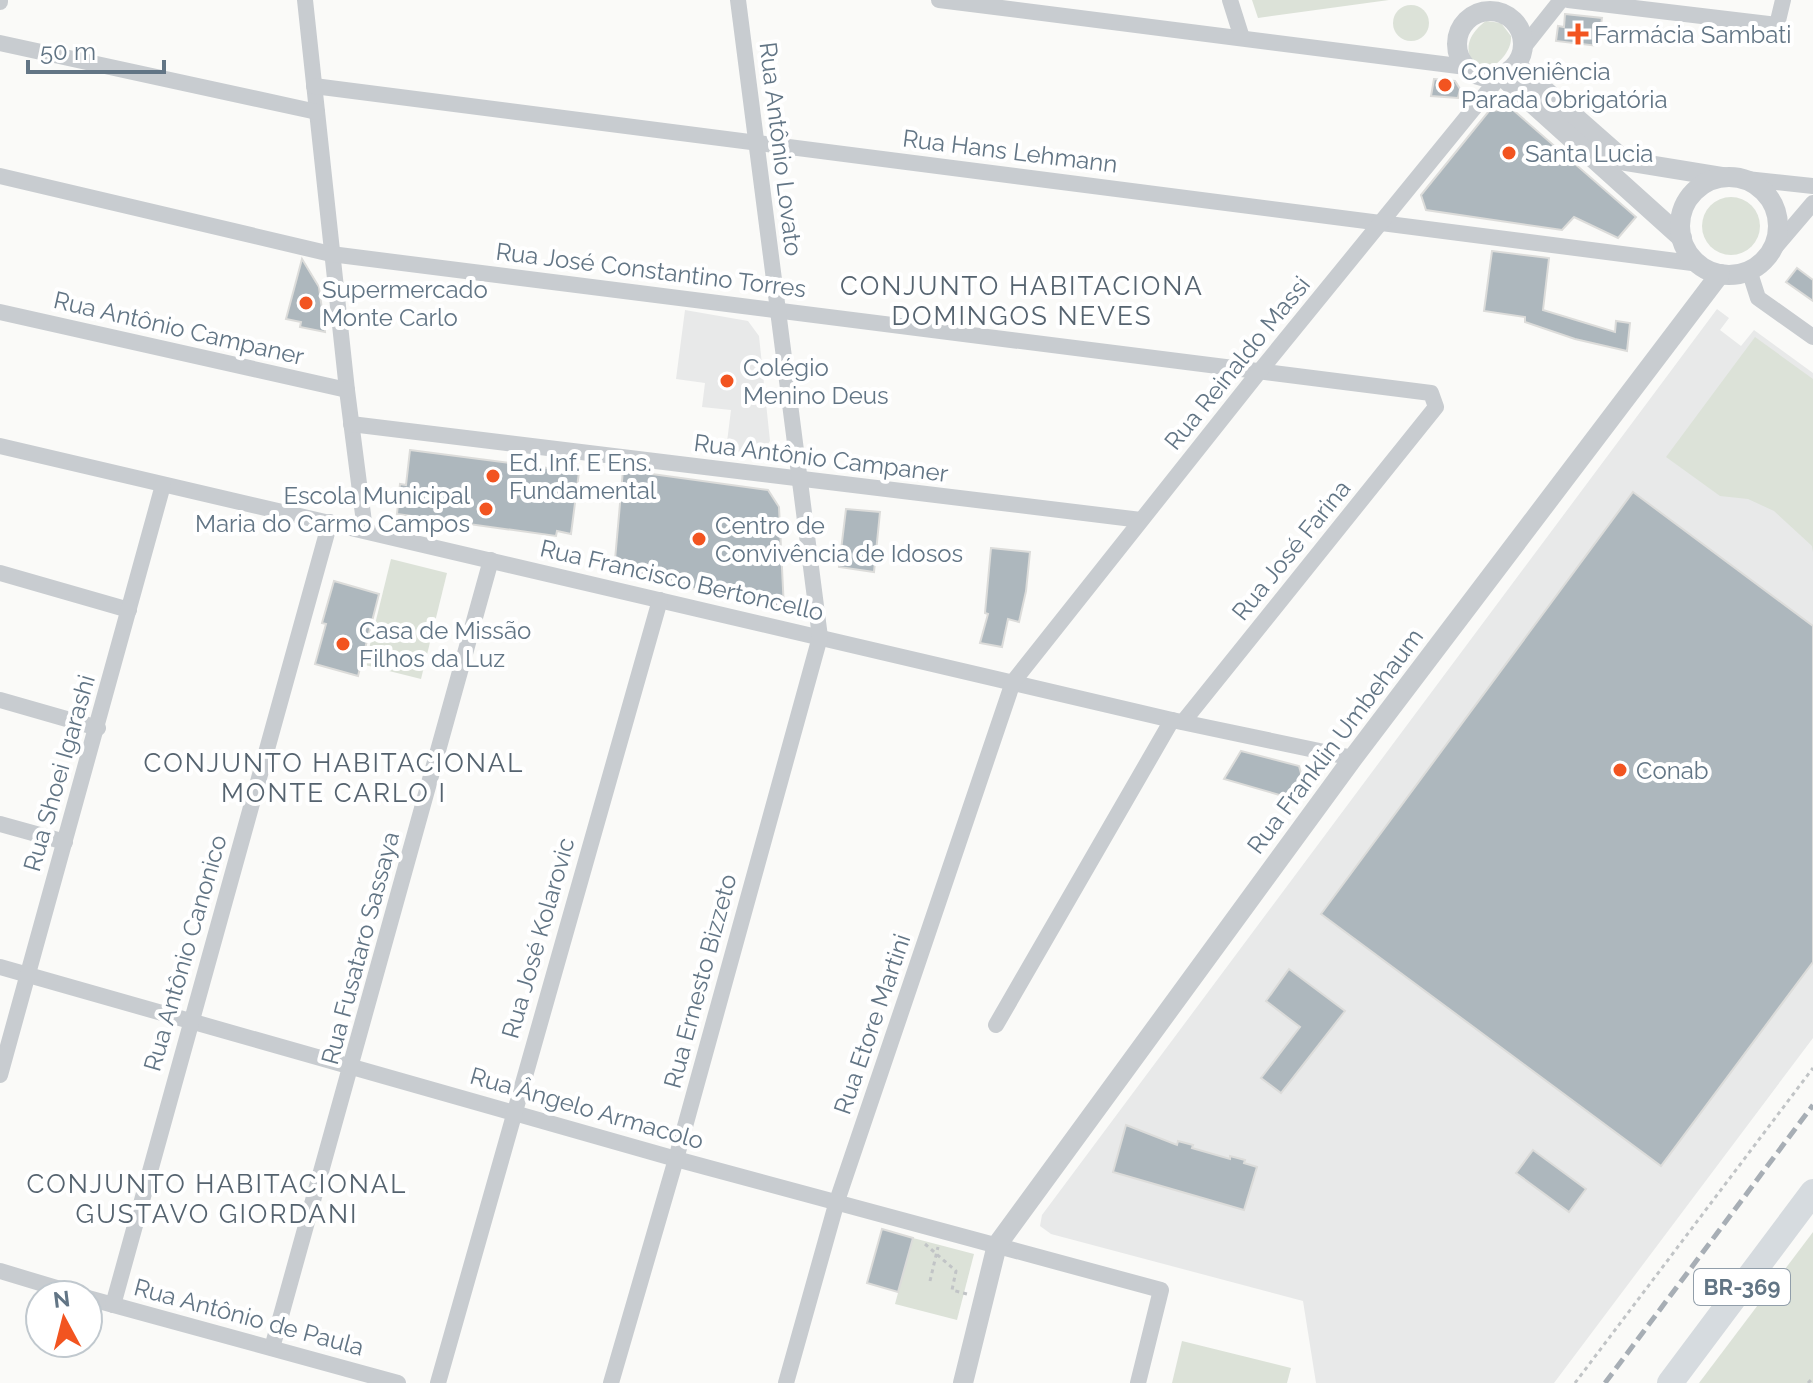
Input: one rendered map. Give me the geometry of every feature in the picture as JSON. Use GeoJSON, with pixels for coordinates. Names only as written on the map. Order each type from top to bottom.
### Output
{"type":"FeatureCollection","features":[{"type":"Feature","properties":{"kind":"main road","name":"BR-369"},"geometry":{"type":"LineString","coordinates":[[1670,1383],[1813,1192]]}},
{"type":"Feature","properties":{"kind":"street"},"geometry":{"type":"LineString","coordinates":[[305,0],[331,254],[365,530]]}},
{"type":"Feature","properties":{"kind":"street","name":"Rua Antônio Lovato"},"geometry":{"type":"LineString","coordinates":[[738,0],[820,637]]}},
{"type":"Feature","properties":{"kind":"street"},"geometry":{"type":"LineString","coordinates":[[939,0],[1466,67],[1482,76],[1513,63]]}},
{"type":"Feature","properties":{"kind":"street"},"geometry":{"type":"LineString","coordinates":[[1230,0],[1242,38]]}},
{"type":"Feature","properties":{"kind":"street","name":"Rua Reinaldo Massi"},"geometry":{"type":"LineString","coordinates":[[1013,682],[1259,372],[1513,63],[1561,0]]}},
{"type":"Feature","properties":{"kind":"street"},"geometry":{"type":"LineString","coordinates":[[1568,0],[1777,25],[1783,0]]}},
{"type":"Feature","properties":{"kind":"street"},"geometry":{"type":"LineString","coordinates":[[1466,67],[1457,50],[1459,31],[1480,6],[1501,7],[1518,27],[1513,63]]}},
{"type":"Feature","properties":{"kind":"street"},"geometry":{"type":"LineString","coordinates":[[0,43],[317,112]]}},
{"type":"Feature","properties":{"kind":"street"},"geometry":{"type":"LineString","coordinates":[[1513,63],[1625,161],[1732,178],[1813,186]]}},
{"type":"Feature","properties":{"kind":"street"},"geometry":{"type":"LineString","coordinates":[[1513,63],[1682,238],[1692,257],[1700,264],[1720,274],[1730,275],[1757,264],[1772,250],[1778,230],[1775,209],[1771,200],[1756,185],[1732,178],[1706,183],[1690,197],[1681,217],[1682,238]]}},
{"type":"Feature","properties":{"kind":"street","name":"Rua Hans Lehmann"},"geometry":{"type":"LineString","coordinates":[[314,86],[1700,264]]}},
{"type":"Feature","properties":{"kind":"street","name":"Rua José Constantino Torres"},"geometry":{"type":"LineString","coordinates":[[0,176],[331,254],[1431,393],[1436,407]]}},
{"type":"Feature","properties":{"kind":"street"},"geometry":{"type":"LineString","coordinates":[[1813,203],[1757,264],[1758,298],[1813,337]]}},
{"type":"Feature","properties":{"kind":"street","name":"Rua Franklin Umbehaum"},"geometry":{"type":"LineString","coordinates":[[997,1245],[1353,758],[1720,274]]}},
{"type":"Feature","properties":{"kind":"street","name":"Rua Antônio Campaner"},"geometry":{"type":"LineString","coordinates":[[0,312],[347,390]]}},
{"type":"Feature","properties":{"kind":"street","name":"Rua José Farina"},"geometry":{"type":"LineString","coordinates":[[996,1025],[1177,721],[1436,407]]}},
{"type":"Feature","properties":{"kind":"street","name":"Rua Antônio Campaner"},"geometry":{"type":"LineString","coordinates":[[351,424],[1141,520]]}},
{"type":"Feature","properties":{"kind":"street","name":"Rua Francisco Bertoncello"},"geometry":{"type":"LineString","coordinates":[[0,446],[1177,721],[1353,758]]}},
{"type":"Feature","properties":{"kind":"street","name":"Rua Shoei Igarashi"},"geometry":{"type":"LineString","coordinates":[[0,1075],[163,485]]}},
{"type":"Feature","properties":{"kind":"street","name":"Rua Antônio Canonico"},"geometry":{"type":"LineString","coordinates":[[113,1305],[330,522]]}},
{"type":"Feature","properties":{"kind":"street","name":"Rua Fusataro Sassaya"},"geometry":{"type":"LineString","coordinates":[[272,1348],[491,560]]}},
{"type":"Feature","properties":{"kind":"street"},"geometry":{"type":"LineString","coordinates":[[0,573],[129,610]]}},
{"type":"Feature","properties":{"kind":"street","name":"Rua José Kolarovic"},"geometry":{"type":"LineString","coordinates":[[438,1383],[660,600]]}},
{"type":"Feature","properties":{"kind":"street","name":"Rua Ernesto Bizzeto"},"geometry":{"type":"LineString","coordinates":[[611,1383],[820,637]]}},
{"type":"Feature","properties":{"kind":"street","name":"Rua Etore Martini"},"geometry":{"type":"LineString","coordinates":[[786,1383],[837,1201],[1013,682]]}},
{"type":"Feature","properties":{"kind":"street"},"geometry":{"type":"LineString","coordinates":[[0,700],[98,728]]}},
{"type":"Feature","properties":{"kind":"street"},"geometry":{"type":"LineString","coordinates":[[0,824],[65,842]]}},
{"type":"Feature","properties":{"kind":"street","name":"Rua Ângelo Armacolo"},"geometry":{"type":"LineString","coordinates":[[0,967],[676,1159],[1161,1290],[1138,1383]]}},
{"type":"Feature","properties":{"kind":"street"},"geometry":{"type":"LineString","coordinates":[[963,1383],[997,1245]]}},
{"type":"Feature","properties":{"kind":"street"},"geometry":{"type":"LineString","coordinates":[[0,1271],[27,1279]]}},
{"type":"Feature","properties":{"kind":"street","name":"Rua Antônio de Paula"},"geometry":{"type":"LineString","coordinates":[[104,1302],[398,1383]]}},
{"type":"Feature","properties":{"kind":"path"},"geometry":{"type":"LineString","coordinates":[[1575,1383],[1813,1068]]}},
{"type":"Feature","properties":{"kind":"path"},"geometry":{"type":"LineString","coordinates":[[916,1237],[956,1271],[952,1290],[968,1294]]}},
{"type":"Feature","properties":{"kind":"path"},"geometry":{"type":"LineString","coordinates":[[930,1281],[939,1243]]}},
{"type":"Feature","properties":{"kind":"path"},"geometry":{"type":"LineString","coordinates":[[1808,1383],[1813,1378]]}},
{"type":"Feature","properties":{"kind":"shaded area"},"geometry":{"type":"Polygon","coordinates":[[[1252,0],[1389,0],[1258,18],[1252,0]]]}},
{"type":"Feature","properties":{"kind":"shaded area"},"geometry":{"type":"Polygon","coordinates":[[[1411,5],[1424,10],[1429,23],[1424,36],[1411,41],[1398,36],[1393,23],[1398,10],[1411,5]]]}},
{"type":"Feature","properties":{"kind":"shaded area"},"geometry":{"type":"Polygon","coordinates":[[[1486,21],[1501,23],[1511,36],[1505,55],[1490,68],[1474,64],[1469,52],[1472,35],[1486,21]]]}},
{"type":"Feature","properties":{"kind":"shaded area"},"geometry":{"type":"Polygon","coordinates":[[[1731,197],[1742,199],[1751,206],[1758,215],[1758,237],[1751,246],[1742,253],[1731,255],[1720,253],[1711,246],[1704,237],[1702,226],[1704,215],[1711,206],[1720,199],[1731,197]]]}},
{"type":"Feature","properties":{"kind":"shaded area"},"geometry":{"type":"Polygon","coordinates":[[[1717,309],[1729,318],[1720,330],[1741,346],[1754,330],[1813,373],[1813,1038],[1554,1383],[1316,1383],[1303,1301],[1051,1234],[1040,1226],[1042,1215],[1717,309]]]}},
{"type":"Feature","properties":{"kind":"shaded area","name":"Colégio Menino Deus"},"geometry":{"type":"Polygon","coordinates":[[[685,310],[748,321],[759,336],[770,441],[757,454],[726,450],[731,410],[702,407],[705,383],[676,379],[685,310]]]}},
{"type":"Feature","properties":{"kind":"shaded area"},"geometry":{"type":"Polygon","coordinates":[[[1755,337],[1813,379],[1813,552],[1812,546],[1774,511],[1748,499],[1720,496],[1666,457],[1755,337]]]}},
{"type":"Feature","properties":{"kind":"shaded area"},"geometry":{"type":"Polygon","coordinates":[[[391,559],[447,573],[421,679],[365,665],[391,559]]]}},
{"type":"Feature","properties":{"kind":"shaded area"},"geometry":{"type":"Polygon","coordinates":[[[1813,1232],[1813,1383],[1699,1383],[1813,1232]]]}},
{"type":"Feature","properties":{"kind":"shaded area"},"geometry":{"type":"Polygon","coordinates":[[[913,1238],[974,1254],[957,1320],[895,1304],[913,1238]]]}},
{"type":"Feature","properties":{"kind":"shaded area"},"geometry":{"type":"Polygon","coordinates":[[[1182,1341],[1291,1368],[1287,1383],[1172,1383],[1182,1341]]]}},
{"type":"Feature","properties":{"kind":"building","name":"Farmácia Sambati"},"geometry":{"type":"Polygon","coordinates":[[[1565,14],[1602,18],[1598,46],[1556,41],[1558,26],[1564,27],[1565,14]]]}},
{"type":"Feature","properties":{"kind":"building","name":"Conveniência Parada Obrigatória"},"geometry":{"type":"Polygon","coordinates":[[[1434,79],[1455,81],[1460,89],[1458,98],[1431,96],[1434,79]]]}},
{"type":"Feature","properties":{"kind":"building","name":"Santa Lucia"},"geometry":{"type":"Polygon","coordinates":[[[1512,109],[1636,217],[1618,238],[1574,217],[1562,230],[1426,210],[1421,195],[1489,111],[1512,109]]]}},
{"type":"Feature","properties":{"kind":"building"},"geometry":{"type":"Polygon","coordinates":[[[1492,251],[1549,258],[1543,310],[1615,332],[1616,321],[1630,323],[1627,351],[1575,339],[1525,322],[1525,317],[1484,311],[1492,251]]]}},
{"type":"Feature","properties":{"kind":"building","name":"Supermercado Monte Carlo"},"geometry":{"type":"Polygon","coordinates":[[[302,259],[319,287],[325,332],[300,327],[301,322],[286,319],[302,259]]]}},
{"type":"Feature","properties":{"kind":"building"},"geometry":{"type":"Polygon","coordinates":[[[1797,268],[1813,280],[1813,301],[1786,282],[1797,268]]]}},
{"type":"Feature","properties":{"kind":"building"},"geometry":{"type":"Polygon","coordinates":[[[410,450],[579,472],[571,534],[557,531],[556,536],[397,514],[400,484],[406,485],[410,450]]]}},
{"type":"Feature","properties":{"kind":"building","name":"Centro de Convivência de Idosos"},"geometry":{"type":"Polygon","coordinates":[[[623,470],[768,490],[779,507],[784,609],[614,571],[623,470]]]}},
{"type":"Feature","properties":{"kind":"building","name":"Conab"},"geometry":{"type":"Polygon","coordinates":[[[1633,492],[1813,626],[1813,962],[1661,1166],[1321,914],[1633,492]]]}},
{"type":"Feature","properties":{"kind":"building"},"geometry":{"type":"Polygon","coordinates":[[[846,509],[880,512],[874,572],[839,567],[846,509]]]}},
{"type":"Feature","properties":{"kind":"building"},"geometry":{"type":"Polygon","coordinates":[[[991,548],[1030,552],[1019,622],[1008,619],[1002,647],[980,643],[988,614],[985,613],[991,548]]]}},
{"type":"Feature","properties":{"kind":"building","name":"Casa de Missão Filhos da Luz"},"geometry":{"type":"Polygon","coordinates":[[[334,581],[379,594],[358,676],[315,664],[334,581]]]}},
{"type":"Feature","properties":{"kind":"building"},"geometry":{"type":"Polygon","coordinates":[[[1241,751],[1299,766],[1302,777],[1290,798],[1224,779],[1241,751]]]}},
{"type":"Feature","properties":{"kind":"building"},"geometry":{"type":"Polygon","coordinates":[[[1289,969],[1345,1011],[1281,1093],[1261,1078],[1300,1027],[1266,1001],[1289,969]]]}},
{"type":"Feature","properties":{"kind":"building"},"geometry":{"type":"Polygon","coordinates":[[[1126,1125],[1177,1145],[1178,1141],[1193,1145],[1192,1148],[1245,1160],[1244,1163],[1257,1167],[1244,1210],[1113,1172],[1126,1125]]]}},
{"type":"Feature","properties":{"kind":"building"},"geometry":{"type":"Polygon","coordinates":[[[1533,1150],[1586,1189],[1569,1212],[1516,1173],[1533,1150]]]}},
{"type":"Feature","properties":{"kind":"building"},"geometry":{"type":"Polygon","coordinates":[[[882,1229],[913,1238],[898,1292],[867,1283],[882,1229]]]}},
{"type":"Feature","properties":{"kind":"railway"},"geometry":{"type":"LineString","coordinates":[[1605,1383],[1813,1105]]}},
{"type":"Feature","properties":{"kind":"place","name":"Farmácia Sambati"},"geometry":{"type":"Point","coordinates":[1578,34]}},
{"type":"Feature","properties":{"kind":"place","name":"Conveniência Parada Obrigatória"},"geometry":{"type":"Point","coordinates":[1445,85]}},
{"type":"Feature","properties":{"kind":"place","name":"Santa Lucia"},"geometry":{"type":"Point","coordinates":[1509,153]}},
{"type":"Feature","properties":{"kind":"place","name":"Supermercado Monte Carlo"},"geometry":{"type":"Point","coordinates":[306,303]}},
{"type":"Feature","properties":{"kind":"place","name":"Colégio Menino Deus"},"geometry":{"type":"Point","coordinates":[727,381]}},
{"type":"Feature","properties":{"kind":"place","name":"Ed. Inf. E Ens. Fundamental"},"geometry":{"type":"Point","coordinates":[493,476]}},
{"type":"Feature","properties":{"kind":"place","name":"Escola Municipal Maria do Carmo Campos"},"geometry":{"type":"Point","coordinates":[486,509]}},
{"type":"Feature","properties":{"kind":"place","name":"Centro de Convivência de Idosos"},"geometry":{"type":"Point","coordinates":[699,539]}},
{"type":"Feature","properties":{"kind":"place","name":"Casa de Missão Filhos da Luz"},"geometry":{"type":"Point","coordinates":[343,644]}},
{"type":"Feature","properties":{"kind":"place","name":"Conab"},"geometry":{"type":"Point","coordinates":[1620,770]}},
{"type":"Feature","properties":{"kind":"district","name":"CONJUNTO HABITACIONA DOMINGOS NEVES"},"geometry":{"type":"Point","coordinates":[1022,301]}},
{"type":"Feature","properties":{"kind":"district","name":"CONJUNTO HABITACIONAL MONTE CARLO I"},"geometry":{"type":"Point","coordinates":[334,778]}},
{"type":"Feature","properties":{"kind":"district","name":"CONJUNTO HABITACIONAL GUSTAVO GIORDANI"},"geometry":{"type":"Point","coordinates":[217,1199]}}]}
